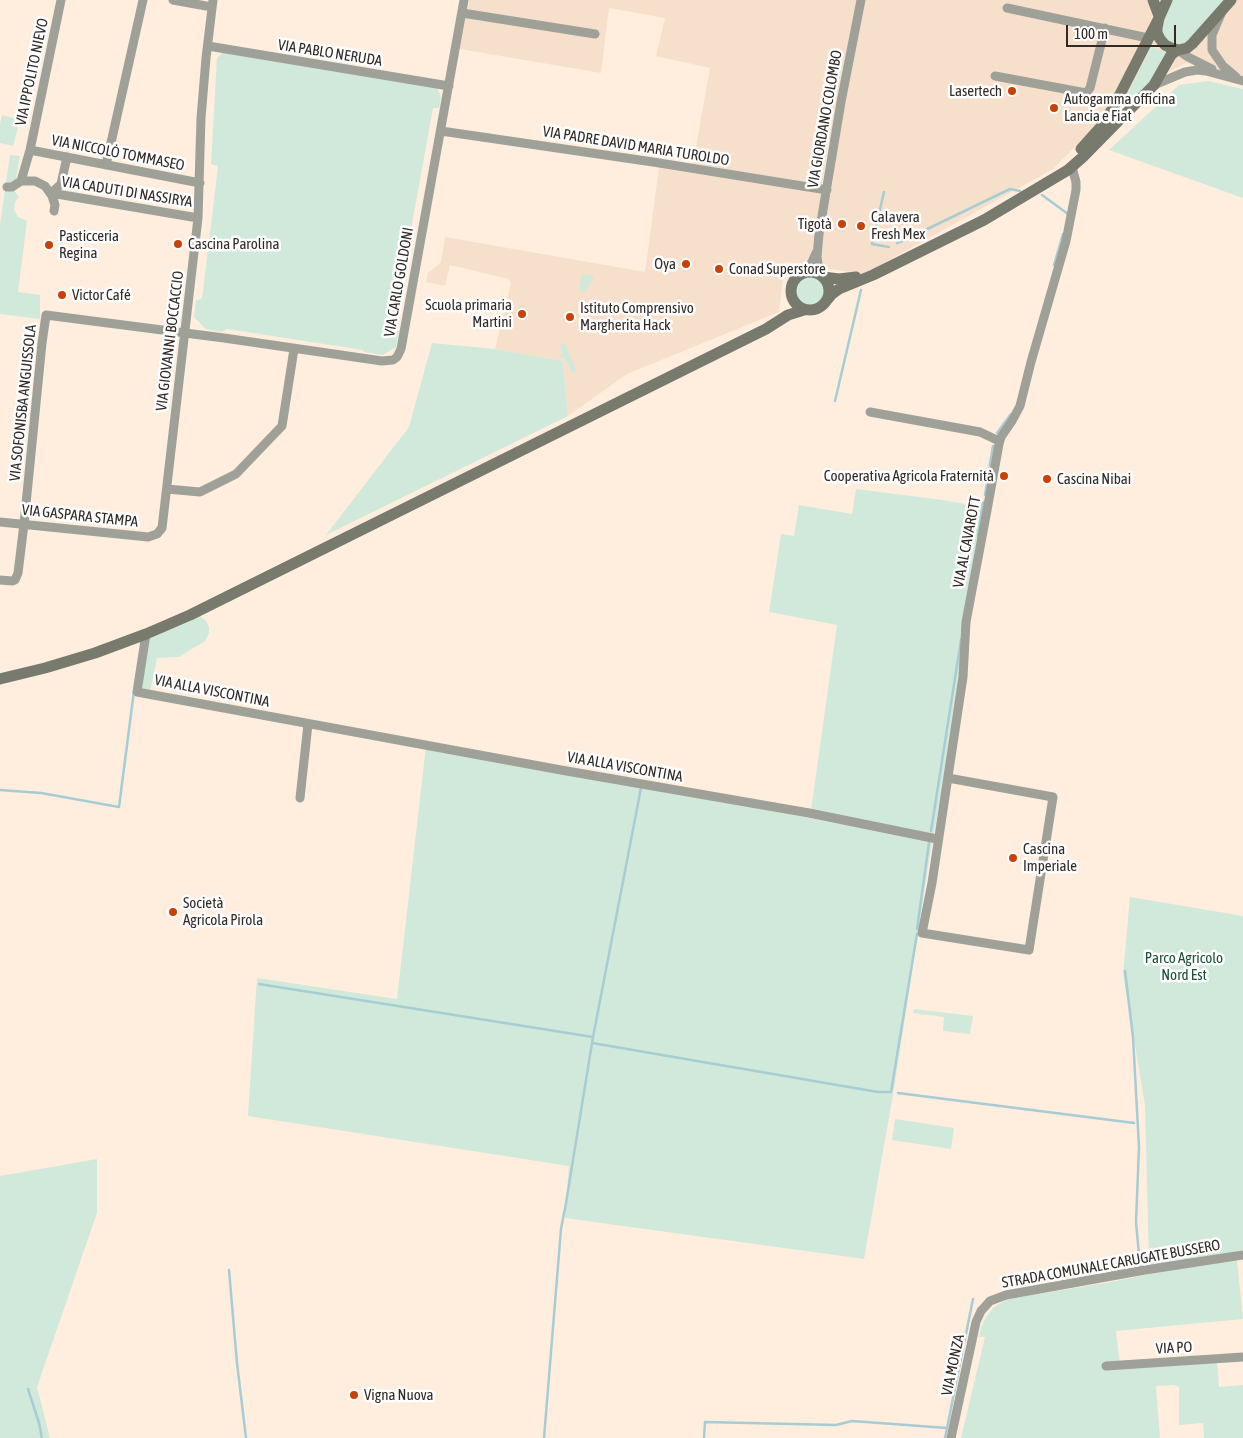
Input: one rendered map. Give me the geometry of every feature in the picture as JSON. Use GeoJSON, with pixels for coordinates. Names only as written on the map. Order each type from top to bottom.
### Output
{"type":"FeatureCollection","features":[{"type":"Feature","properties":{"kind":"main road"},"geometry":{"type":"LineString","coordinates":[[1153,0],[1159,17],[1157,30],[1160,40],[1168,47],[1177,50]]}},
{"type":"Feature","properties":{"kind":"main road"},"geometry":{"type":"LineString","coordinates":[[1043,186],[1070,162],[1106,119],[1126,85],[1167,0]]}},
{"type":"Feature","properties":{"kind":"main road"},"geometry":{"type":"LineString","coordinates":[[0,679],[95,653],[190,615],[766,329],[786,316],[804,310],[818,309],[839,289],[873,275],[984,220],[1072,167],[1154,85],[1169,58],[1177,50],[1192,44],[1229,3]]}},
{"type":"Feature","properties":{"kind":"main road"},"geometry":{"type":"LineString","coordinates":[[766,329],[783,311],[788,302],[791,288],[800,275],[812,272],[839,280],[873,275]]}},
{"type":"Feature","properties":{"kind":"main road"},"geometry":{"type":"LineString","coordinates":[[821,276],[829,287],[827,300]]}},
{"type":"Feature","properties":{"kind":"main road"},"geometry":{"type":"LineString","coordinates":[[791,293],[795,302],[804,310]]}},
{"type":"Feature","properties":{"kind":"street","name":"VIA IPPOLITO NIEVO"},"geometry":{"type":"LineString","coordinates":[[21,181],[30,150],[61,0]]}},
{"type":"Feature","properties":{"kind":"street"},"geometry":{"type":"LineString","coordinates":[[106,165],[143,0]]}},
{"type":"Feature","properties":{"kind":"street"},"geometry":{"type":"LineString","coordinates":[[173,0],[212,3]]}},
{"type":"Feature","properties":{"kind":"street","name":"VIA CARLO GOLDONI"},"geometry":{"type":"LineString","coordinates":[[46,315],[382,361],[393,360],[399,354],[464,0]]}},
{"type":"Feature","properties":{"kind":"street","name":"VIA GIORDANO COLOMBO"},"geometry":{"type":"LineString","coordinates":[[805,273],[813,260],[818,243],[841,102],[861,0]]}},
{"type":"Feature","properties":{"kind":"street","name":"VIA GIOVANNI BOCCACCIO"},"geometry":{"type":"LineString","coordinates":[[157,534],[162,526],[167,489],[198,218],[202,118],[212,3]]}},
{"type":"Feature","properties":{"kind":"street"},"geometry":{"type":"LineString","coordinates":[[1229,3],[1212,35],[1212,50],[1233,76],[1243,80]]}},
{"type":"Feature","properties":{"kind":"street"},"geometry":{"type":"LineString","coordinates":[[1007,8],[1148,38]]}},
{"type":"Feature","properties":{"kind":"street"},"geometry":{"type":"LineString","coordinates":[[462,13],[595,34]]}},
{"type":"Feature","properties":{"kind":"street"},"geometry":{"type":"LineString","coordinates":[[995,76],[1086,93],[1090,88],[1105,28]]}},
{"type":"Feature","properties":{"kind":"street","name":"VIA PABLO NERUDA"},"geometry":{"type":"LineString","coordinates":[[208,46],[449,86]]}},
{"type":"Feature","properties":{"kind":"street"},"geometry":{"type":"LineString","coordinates":[[1177,50],[1231,78]]}},
{"type":"Feature","properties":{"kind":"street"},"geometry":{"type":"LineString","coordinates":[[1154,85],[1192,70],[1206,71],[1243,80]]}},
{"type":"Feature","properties":{"kind":"street","name":"VIA PADRE DAVID MARIA TUROLDO"},"geometry":{"type":"LineString","coordinates":[[441,130],[827,190]]}},
{"type":"Feature","properties":{"kind":"street","name":"VIA NICCOLÒ TOMMASEO"},"geometry":{"type":"LineString","coordinates":[[30,150],[200,183]]}},
{"type":"Feature","properties":{"kind":"street"},"geometry":{"type":"LineString","coordinates":[[51,193],[61,184],[67,157]]}},
{"type":"Feature","properties":{"kind":"street","name":"VIA AL CAVAROTT"},"geometry":{"type":"LineString","coordinates":[[948,778],[1053,797],[1028,950],[922,933],[948,778],[962,677],[966,622],[1000,441],[1020,406],[1066,242],[1076,190],[1072,167]]}},
{"type":"Feature","properties":{"kind":"street"},"geometry":{"type":"LineString","coordinates":[[7,187],[12,187],[21,181],[38,182],[51,193],[54,200],[54,210]]}},
{"type":"Feature","properties":{"kind":"street","name":"VIA CADUTI DI NASSIRYA"},"geometry":{"type":"LineString","coordinates":[[51,193],[198,218]]}},
{"type":"Feature","properties":{"kind":"street","name":"VIA GIORDANO COLOMBO"},"geometry":{"type":"LineString","coordinates":[[818,243],[818,261],[821,276]]}},
{"type":"Feature","properties":{"kind":"street","name":"VIA SOFONISBA ANGUISSOLA"},"geometry":{"type":"LineString","coordinates":[[0,580],[12,581],[16,578],[24,524],[46,315]]}},
{"type":"Feature","properties":{"kind":"street"},"geometry":{"type":"LineString","coordinates":[[167,489],[200,492],[236,474],[282,426],[294,349]]}},
{"type":"Feature","properties":{"kind":"street"},"geometry":{"type":"LineString","coordinates":[[870,412],[980,432],[1000,441]]}},
{"type":"Feature","properties":{"kind":"street","name":"VIA GASPARA STAMPA"},"geometry":{"type":"LineString","coordinates":[[0,522],[137,536],[157,534]]}},
{"type":"Feature","properties":{"kind":"street","name":"VIA ALLA VISCONTINA"},"geometry":{"type":"LineString","coordinates":[[146,634],[138,692],[799,812],[937,839]]}},
{"type":"Feature","properties":{"kind":"street"},"geometry":{"type":"LineString","coordinates":[[300,798],[308,724]]}},
{"type":"Feature","properties":{"kind":"street","name":"STRADA COMUNALE CARUGATE BUSSERO"},"geometry":{"type":"LineString","coordinates":[[990,1301],[1006,1295],[1145,1270],[1240,1256]]}},
{"type":"Feature","properties":{"kind":"street","name":"VIA MONZA"},"geometry":{"type":"LineString","coordinates":[[952,1438],[976,1322],[981,1311],[990,1301]]}},
{"type":"Feature","properties":{"kind":"street","name":"VIA PO"},"geometry":{"type":"LineString","coordinates":[[1106,1366],[1243,1357]]}},
{"type":"Feature","properties":{"kind":"shaded area"},"geometry":{"type":"Polygon","coordinates":[[[469,0],[1243,0],[1243,79],[1186,63],[1112,102],[1092,129],[1053,169],[864,274],[785,262],[779,312],[627,374],[568,416],[563,361],[495,349],[511,283],[508,279],[450,265],[445,286],[426,282],[428,273],[441,262],[445,237],[645,272],[659,168],[831,195],[838,142],[829,141],[822,185],[693,164],[710,68],[656,56],[665,18],[609,8],[601,73],[460,49],[469,0]]]}},
{"type":"Feature","properties":{"kind":"green space"},"geometry":{"type":"Polygon","coordinates":[[[1171,0],[1226,0],[1191,40],[1180,46],[1166,40],[1161,30],[1171,0]]]}},
{"type":"Feature","properties":{"kind":"green space"},"geometry":{"type":"Polygon","coordinates":[[[1151,47],[1176,56],[1126,106],[1123,105],[1123,103],[1151,47]]]}},
{"type":"Feature","properties":{"kind":"green space"},"geometry":{"type":"Polygon","coordinates":[[[223,52],[437,87],[441,97],[439,108],[433,108],[393,329],[399,331],[396,347],[383,355],[364,352],[363,350],[227,329],[222,332],[206,329],[194,317],[196,300],[202,299],[218,166],[211,164],[217,58],[223,52]]]}},
{"type":"Feature","properties":{"kind":"green space"},"geometry":{"type":"Polygon","coordinates":[[[1208,81],[1243,89],[1243,198],[1109,150],[1179,85],[1208,81]]]}},
{"type":"Feature","properties":{"kind":"green space"},"geometry":{"type":"Polygon","coordinates":[[[2,115],[20,120],[13,146],[0,143],[2,115]]]}},
{"type":"Feature","properties":{"kind":"green space"},"geometry":{"type":"Polygon","coordinates":[[[10,155],[20,156],[14,190],[19,197],[15,202],[14,210],[18,217],[27,221],[18,292],[40,295],[40,319],[0,314],[0,224],[10,155]]]}},
{"type":"Feature","properties":{"kind":"green space"},"geometry":{"type":"Polygon","coordinates":[[[582,274],[593,276],[594,278],[584,292],[579,290],[582,274]]]}},
{"type":"Feature","properties":{"kind":"green space"},"geometry":{"type":"Polygon","coordinates":[[[810,277],[820,281],[824,291],[820,301],[810,305],[800,301],[796,291],[800,281],[810,277]]]}},
{"type":"Feature","properties":{"kind":"green space"},"geometry":{"type":"Polygon","coordinates":[[[432,343],[495,349],[563,361],[568,416],[326,535],[409,427],[432,343]]]}},
{"type":"Feature","properties":{"kind":"green space"},"geometry":{"type":"Polygon","coordinates":[[[561,344],[565,344],[576,369],[574,373],[570,370],[565,358],[562,358],[560,355],[563,353],[560,349],[561,344]]]}},
{"type":"Feature","properties":{"kind":"green space"},"geometry":{"type":"Polygon","coordinates":[[[856,489],[943,500],[987,508],[957,707],[934,834],[811,810],[837,625],[769,612],[781,534],[794,536],[799,505],[852,514],[856,489]]]}},
{"type":"Feature","properties":{"kind":"green space"},"geometry":{"type":"Polygon","coordinates":[[[200,616],[209,627],[209,633],[205,641],[179,657],[157,658],[150,692],[138,690],[148,639],[200,616]]]}},
{"type":"Feature","properties":{"kind":"green space"},"geometry":{"type":"Polygon","coordinates":[[[426,746],[932,841],[893,1095],[864,1259],[565,1218],[569,1166],[248,1116],[257,978],[397,999],[426,746]]]}},
{"type":"Feature","properties":{"kind":"green space","name":"Parco Agricolo Nord Est"},"geometry":{"type":"Polygon","coordinates":[[[1130,897],[1243,916],[1243,1250],[1236,1251],[1243,1319],[1116,1331],[1120,1365],[1217,1359],[1219,1387],[1243,1385],[1243,1438],[1204,1438],[1203,1423],[1179,1425],[1179,1387],[1173,1385],[1156,1386],[1160,1438],[961,1438],[985,1337],[979,1337],[981,1327],[994,1307],[1008,1299],[1150,1274],[1145,1105],[1123,974],[1130,897]]]}},
{"type":"Feature","properties":{"kind":"green space"},"geometry":{"type":"Polygon","coordinates":[[[914,1009],[973,1016],[970,1034],[943,1031],[944,1017],[913,1013],[914,1009]]]}},
{"type":"Feature","properties":{"kind":"green space"},"geometry":{"type":"Polygon","coordinates":[[[895,1119],[954,1128],[951,1149],[892,1140],[895,1119]]]}},
{"type":"Feature","properties":{"kind":"green space"},"geometry":{"type":"Polygon","coordinates":[[[97,1159],[97,1213],[37,1387],[50,1438],[0,1438],[0,1176],[97,1159]]]}},
{"type":"Feature","properties":{"kind":"waterway"},"geometry":{"type":"LineString","coordinates":[[915,235],[1010,189],[1020,191]]}},
{"type":"Feature","properties":{"kind":"waterway"},"geometry":{"type":"LineString","coordinates":[[884,192],[872,244],[889,247]]}},
{"type":"Feature","properties":{"kind":"waterway"},"geometry":{"type":"LineString","coordinates":[[1042,195],[1068,214]]}},
{"type":"Feature","properties":{"kind":"waterway"},"geometry":{"type":"LineString","coordinates":[[1054,265],[1063,234]]}},
{"type":"Feature","properties":{"kind":"waterway"},"geometry":{"type":"LineString","coordinates":[[897,243],[905,240]]}},
{"type":"Feature","properties":{"kind":"waterway"},"geometry":{"type":"LineString","coordinates":[[835,401],[861,290]]}},
{"type":"Feature","properties":{"kind":"waterway"},"geometry":{"type":"LineString","coordinates":[[997,433],[1011,414]]}},
{"type":"Feature","properties":{"kind":"waterway"},"geometry":{"type":"LineString","coordinates":[[985,495],[993,446]]}},
{"type":"Feature","properties":{"kind":"waterway"},"geometry":{"type":"LineString","coordinates":[[978,536],[983,502]]}},
{"type":"Feature","properties":{"kind":"waterway"},"geometry":{"type":"LineString","coordinates":[[931,831],[961,640]]}},
{"type":"Feature","properties":{"kind":"waterway"},"geometry":{"type":"LineString","coordinates":[[0,790],[41,793],[119,807],[134,691]]}},
{"type":"Feature","properties":{"kind":"waterway"},"geometry":{"type":"LineString","coordinates":[[593,1037],[641,788]]}},
{"type":"Feature","properties":{"kind":"waterway"},"geometry":{"type":"LineString","coordinates":[[917,929],[929,843]]}},
{"type":"Feature","properties":{"kind":"waterway"},"geometry":{"type":"LineString","coordinates":[[592,1043],[878,1092],[891,1092],[917,934]]}},
{"type":"Feature","properties":{"kind":"waterway"},"geometry":{"type":"LineString","coordinates":[[1125,971],[1133,1037],[1139,1147],[1136,1222],[1140,1266]]}},
{"type":"Feature","properties":{"kind":"waterway"},"geometry":{"type":"LineString","coordinates":[[259,984],[593,1037],[561,1229],[544,1438]]}},
{"type":"Feature","properties":{"kind":"waterway"},"geometry":{"type":"LineString","coordinates":[[898,1093],[1134,1123]]}},
{"type":"Feature","properties":{"kind":"waterway"},"geometry":{"type":"LineString","coordinates":[[229,1270],[246,1438]]}},
{"type":"Feature","properties":{"kind":"waterway"},"geometry":{"type":"LineString","coordinates":[[945,1438],[973,1299]]}},
{"type":"Feature","properties":{"kind":"waterway"},"geometry":{"type":"LineString","coordinates":[[28,1389],[42,1438]]}},
{"type":"Feature","properties":{"kind":"waterway"},"geometry":{"type":"LineString","coordinates":[[704,1438],[705,1422],[836,1425],[852,1421],[947,1428]]}},
{"type":"Feature","properties":{"kind":"place","name":"Lasertech"},"geometry":{"type":"Point","coordinates":[1012,91]}},
{"type":"Feature","properties":{"kind":"place","name":"Autogamma officina Lancia e Fiat"},"geometry":{"type":"Point","coordinates":[1054,108]}},
{"type":"Feature","properties":{"kind":"place","name":"Tigotà"},"geometry":{"type":"Point","coordinates":[842,224]}},
{"type":"Feature","properties":{"kind":"place","name":"Calavera Fresh Mex"},"geometry":{"type":"Point","coordinates":[861,226]}},
{"type":"Feature","properties":{"kind":"place","name":"Cascina Parolina"},"geometry":{"type":"Point","coordinates":[178,244]}},
{"type":"Feature","properties":{"kind":"place","name":"Pasticceria Regina"},"geometry":{"type":"Point","coordinates":[49,245]}},
{"type":"Feature","properties":{"kind":"place","name":"Oya"},"geometry":{"type":"Point","coordinates":[686,264]}},
{"type":"Feature","properties":{"kind":"place","name":"Conad Superstore"},"geometry":{"type":"Point","coordinates":[719,269]}},
{"type":"Feature","properties":{"kind":"place","name":"Victor Café"},"geometry":{"type":"Point","coordinates":[62,295]}},
{"type":"Feature","properties":{"kind":"place","name":"Scuola primaria Martini"},"geometry":{"type":"Point","coordinates":[522,314]}},
{"type":"Feature","properties":{"kind":"place","name":"Istituto Comprensivo Margherita Hack"},"geometry":{"type":"Point","coordinates":[570,317]}},
{"type":"Feature","properties":{"kind":"place","name":"Cooperativa Agricola Fraternità"},"geometry":{"type":"Point","coordinates":[1004,476]}},
{"type":"Feature","properties":{"kind":"place","name":"Cascina Nibai"},"geometry":{"type":"Point","coordinates":[1047,479]}},
{"type":"Feature","properties":{"kind":"place","name":"Cascina Imperiale"},"geometry":{"type":"Point","coordinates":[1013,858]}},
{"type":"Feature","properties":{"kind":"place","name":"Società Agricola Pirola"},"geometry":{"type":"Point","coordinates":[173,912]}},
{"type":"Feature","properties":{"kind":"place","name":"Vigna Nuova"},"geometry":{"type":"Point","coordinates":[354,1395]}}]}
